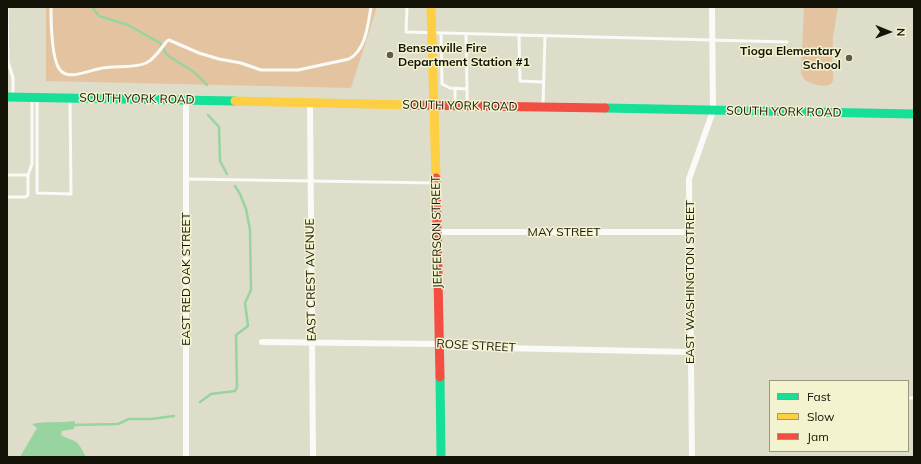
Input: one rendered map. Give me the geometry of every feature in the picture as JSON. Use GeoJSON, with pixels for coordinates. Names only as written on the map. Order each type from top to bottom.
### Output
{"type":"FeatureCollection","features":[{"type":"Feature","properties":{"kind":"main road","name":"JEFFERSON STREET"},"geometry":{"type":"LineString","coordinates":[[431,7],[436,33],[437,84],[433,106],[438,232],[440,457]]}},
{"type":"Feature","properties":{"kind":"main road","name":"SOUTH YORK ROAD"},"geometry":{"type":"LineString","coordinates":[[10,97],[914,114]]}},
{"type":"Feature","properties":{"kind":"street"},"geometry":{"type":"LineString","coordinates":[[712,7],[713,111]]}},
{"type":"Feature","properties":{"kind":"street","name":"EAST RED OAK STREET"},"geometry":{"type":"LineString","coordinates":[[186,100],[186,457]]}},
{"type":"Feature","properties":{"kind":"street","name":"EAST CREST AVENUE"},"geometry":{"type":"LineString","coordinates":[[310,102],[312,457]]}},
{"type":"Feature","properties":{"kind":"street","name":"EAST WASHINGTON STREET"},"geometry":{"type":"LineString","coordinates":[[692,457],[689,179],[713,111]]}},
{"type":"Feature","properties":{"kind":"street","name":"MAY STREET"},"geometry":{"type":"LineString","coordinates":[[438,232],[690,232]]}},
{"type":"Feature","properties":{"kind":"street","name":"ROSE STREET"},"geometry":{"type":"LineString","coordinates":[[262,342],[438,344],[454,347],[690,352]]}},
{"type":"Feature","properties":{"kind":"lane"},"geometry":{"type":"LineString","coordinates":[[7,7],[8,62],[13,78],[10,97]]}},
{"type":"Feature","properties":{"kind":"lane"},"geometry":{"type":"LineString","coordinates":[[51,7],[52,42],[58,67],[65,74],[71,75],[112,66],[141,65],[149,62],[169,40],[195,52],[219,59],[245,64],[261,70],[298,70],[349,59],[359,49],[364,39],[371,7]]}},
{"type":"Feature","properties":{"kind":"lane"},"geometry":{"type":"LineString","coordinates":[[407,7],[406,32],[787,42]]}},
{"type":"Feature","properties":{"kind":"lane"},"geometry":{"type":"LineString","coordinates":[[466,34],[467,106]]}},
{"type":"Feature","properties":{"kind":"lane"},"geometry":{"type":"LineString","coordinates":[[519,35],[520,81],[544,82]]}},
{"type":"Feature","properties":{"kind":"lane"},"geometry":{"type":"LineString","coordinates":[[543,108],[545,36]]}},
{"type":"Feature","properties":{"kind":"lane"},"geometry":{"type":"LineString","coordinates":[[437,84],[450,88],[467,89]]}},
{"type":"Feature","properties":{"kind":"lane"},"geometry":{"type":"LineString","coordinates":[[454,106],[455,88]]}},
{"type":"Feature","properties":{"kind":"lane"},"geometry":{"type":"LineString","coordinates":[[35,98],[37,193],[71,194],[70,98]]}},
{"type":"Feature","properties":{"kind":"lane"},"geometry":{"type":"LineString","coordinates":[[7,197],[26,197],[28,195],[28,174],[32,164],[35,98]]}},
{"type":"Feature","properties":{"kind":"lane"},"geometry":{"type":"LineString","coordinates":[[7,174],[28,174]]}},
{"type":"Feature","properties":{"kind":"lane"},"geometry":{"type":"LineString","coordinates":[[186,179],[436,183]]}},
{"type":"Feature","properties":{"kind":"shaded area"},"geometry":{"type":"Polygon","coordinates":[[[46,7],[377,7],[351,88],[46,81],[46,7]]]}},
{"type":"Feature","properties":{"kind":"shaded area"},"geometry":{"type":"Polygon","coordinates":[[[804,7],[838,7],[833,37],[832,70],[834,77],[829,85],[825,86],[808,82],[804,79],[801,73],[804,7]]]}},
{"type":"Feature","properties":{"kind":"shaded area"},"geometry":{"type":"Polygon","coordinates":[[[75,421],[74,429],[62,431],[61,435],[76,442],[81,447],[86,457],[20,457],[37,428],[32,424],[75,421]]]}},
{"type":"Feature","properties":{"kind":"waterway"},"geometry":{"type":"LineString","coordinates":[[92,7],[99,16],[128,25],[160,43],[167,55],[194,72],[207,85]]}},
{"type":"Feature","properties":{"kind":"waterway"},"geometry":{"type":"LineString","coordinates":[[208,115],[219,127],[220,161],[227,174]]}},
{"type":"Feature","properties":{"kind":"waterway"},"geometry":{"type":"LineString","coordinates":[[200,402],[211,394],[235,391],[237,387],[236,335],[248,326],[245,303],[251,290],[250,230],[246,209],[235,186]]}},
{"type":"Feature","properties":{"kind":"waterway"},"geometry":{"type":"LineString","coordinates":[[72,425],[118,424],[129,419],[151,419],[174,416]]}},
{"type":"Feature","properties":{"kind":"traffic: fast"},"geometry":{"type":"LineString","coordinates":[[7,97],[235,101]]}},
{"type":"Feature","properties":{"kind":"traffic: fast"},"geometry":{"type":"LineString","coordinates":[[605,108],[914,114]]}},
{"type":"Feature","properties":{"kind":"traffic: fast"},"geometry":{"type":"LineString","coordinates":[[440,377],[441,457]]}},
{"type":"Feature","properties":{"kind":"traffic: slow"},"geometry":{"type":"LineString","coordinates":[[431,7],[436,178]]}},
{"type":"Feature","properties":{"kind":"traffic: slow"},"geometry":{"type":"LineString","coordinates":[[235,101],[411,105]]}},
{"type":"Feature","properties":{"kind":"traffic: jam"},"geometry":{"type":"LineString","coordinates":[[411,105],[605,108]]}},
{"type":"Feature","properties":{"kind":"traffic: jam"},"geometry":{"type":"LineString","coordinates":[[436,178],[440,377]]}},
{"type":"Feature","properties":{"kind":"place","name":"Bensenville Fire Department Station #1"},"geometry":{"type":"Point","coordinates":[390,55]}},
{"type":"Feature","properties":{"kind":"place","name":"Tioga Elementary School"},"geometry":{"type":"Point","coordinates":[849,58]}}]}
